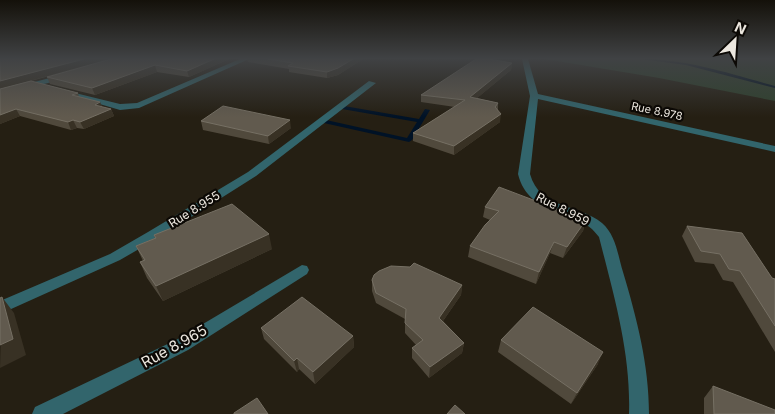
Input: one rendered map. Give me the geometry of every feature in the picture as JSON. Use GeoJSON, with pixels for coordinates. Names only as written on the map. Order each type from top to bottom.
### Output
{"type":"FeatureCollection","features":[{"type":"Feature","properties":{"kind":"street"},"geometry":{"type":"LineString","coordinates":[[0,93],[54,78]]}},
{"type":"Feature","properties":{"kind":"street"},"geometry":{"type":"LineString","coordinates":[[34,84],[128,108],[139,106],[202,78]]}},
{"type":"Feature","properties":{"kind":"street","name":"Rue 8.959"},"geometry":{"type":"LineString","coordinates":[[530,78],[534,96],[524,184],[529,191],[542,200],[597,226],[606,237],[632,341],[640,396],[639,414]]}},
{"type":"Feature","properties":{"kind":"street","name":"Rue 8.955"},"geometry":{"type":"LineString","coordinates":[[0,308],[115,257],[153,235],[252,174],[372,83]]}},
{"type":"Feature","properties":{"kind":"street","name":"Rue 8.978"},"geometry":{"type":"LineString","coordinates":[[534,96],[775,148]]}},
{"type":"Feature","properties":{"kind":"street","name":"Rue 8.965"},"geometry":{"type":"LineString","coordinates":[[42,414],[182,345],[302,270]]}},
{"type":"Feature","properties":{"kind":"green space"},"geometry":{"type":"Polygon","coordinates":[[[661,78],[775,78],[775,101],[661,78]]]}},
{"type":"Feature","properties":{"kind":"building"},"geometry":{"type":"Polygon","coordinates":[[[52,78],[119,78],[92,88],[52,78]]]}},
{"type":"Feature","properties":{"kind":"building"},"geometry":{"type":"Polygon","coordinates":[[[446,78],[493,78],[470,97],[498,103],[495,107],[501,114],[454,146],[413,133],[465,100],[421,95],[446,78]]]}},
{"type":"Feature","properties":{"kind":"building"},"geometry":{"type":"Polygon","coordinates":[[[31,81],[78,93],[72,95],[100,102],[95,105],[111,109],[80,122],[73,120],[68,122],[16,109],[0,115],[0,89],[31,81]]]}},
{"type":"Feature","properties":{"kind":"building"},"geometry":{"type":"Polygon","coordinates":[[[223,106],[290,120],[268,136],[201,121],[223,106]]]}},
{"type":"Feature","properties":{"kind":"building"},"geometry":{"type":"Polygon","coordinates":[[[499,187],[586,220],[567,247],[554,242],[539,272],[470,246],[485,225],[499,211],[485,207],[499,187]]]}},
{"type":"Feature","properties":{"kind":"building"},"geometry":{"type":"Polygon","coordinates":[[[232,204],[269,234],[156,286],[140,262],[145,260],[136,246],[156,238],[154,235],[232,204]]]}},
{"type":"Feature","properties":{"kind":"building"},"geometry":{"type":"Polygon","coordinates":[[[687,226],[742,233],[772,278],[775,279],[775,326],[740,271],[729,269],[720,254],[701,251],[687,226]]]}},
{"type":"Feature","properties":{"kind":"building"},"geometry":{"type":"Polygon","coordinates":[[[414,263],[462,285],[439,318],[464,343],[430,367],[412,348],[423,340],[405,323],[406,309],[376,293],[372,280],[379,271],[391,266],[410,267],[414,263]]]}},
{"type":"Feature","properties":{"kind":"building"},"geometry":{"type":"Polygon","coordinates":[[[2,297],[13,339],[0,345],[0,298],[2,297]]]}},
{"type":"Feature","properties":{"kind":"building"},"geometry":{"type":"Polygon","coordinates":[[[302,297],[353,336],[313,372],[297,358],[294,361],[261,328],[302,297]]]}},
{"type":"Feature","properties":{"kind":"building"},"geometry":{"type":"Polygon","coordinates":[[[533,307],[603,352],[577,393],[501,340],[533,307]]]}},
{"type":"Feature","properties":{"kind":"building"},"geometry":{"type":"Polygon","coordinates":[[[713,386],[775,410],[775,414],[714,414],[713,386]]]}},
{"type":"Feature","properties":{"kind":"building"},"geometry":{"type":"Polygon","coordinates":[[[257,398],[268,414],[234,414],[234,413],[257,398]]]}},
{"type":"Feature","properties":{"kind":"building"},"geometry":{"type":"Polygon","coordinates":[[[455,405],[465,414],[447,414],[455,405]]]}},
{"type":"Feature","properties":{"kind":"waterway"},"geometry":{"type":"LineString","coordinates":[[741,78],[775,87]]}},
{"type":"Feature","properties":{"kind":"waterway"},"geometry":{"type":"LineString","coordinates":[[344,108],[420,121]]}},
{"type":"Feature","properties":{"kind":"waterway"},"geometry":{"type":"LineString","coordinates":[[326,122],[409,140],[427,110]]}}]}
